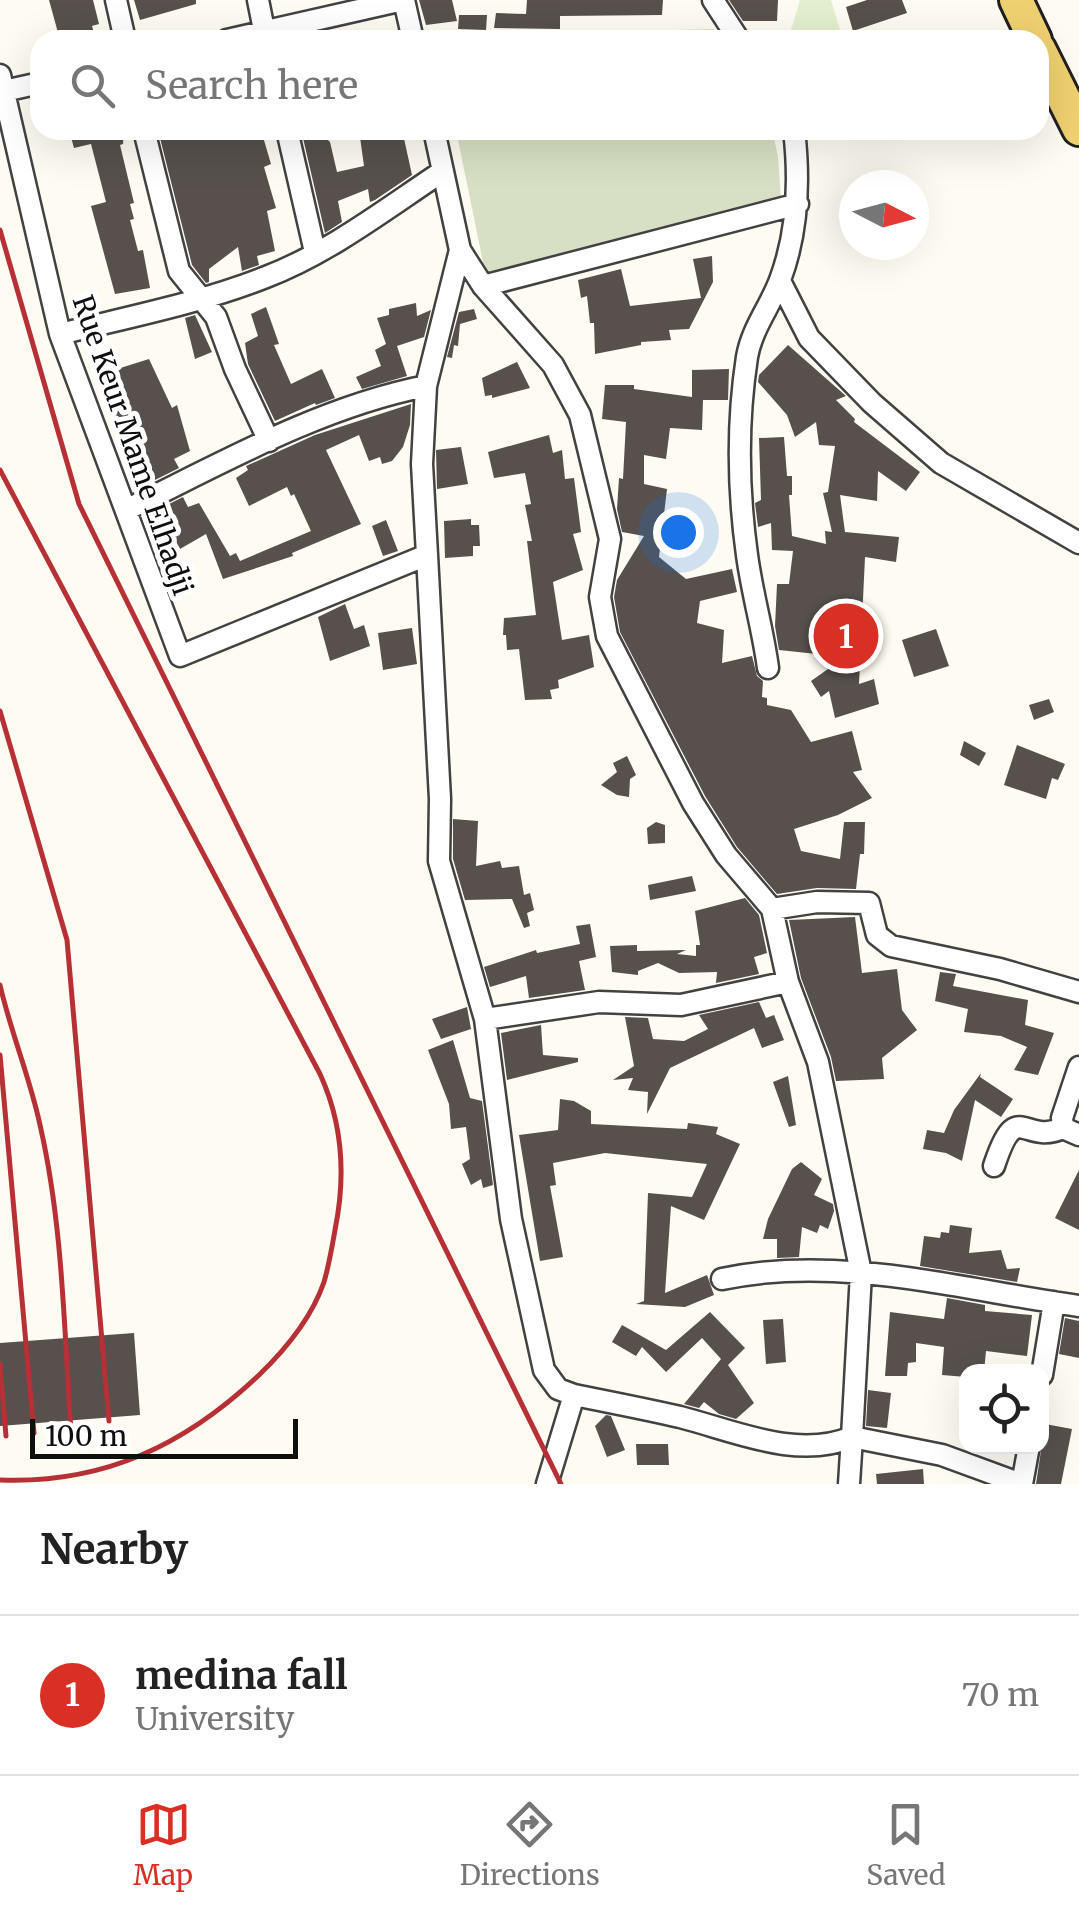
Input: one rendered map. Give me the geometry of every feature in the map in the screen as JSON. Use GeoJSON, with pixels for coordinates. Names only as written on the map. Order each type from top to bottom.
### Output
{"type":"FeatureCollection","features":[{"type":"Feature","properties":{"kind":"main road"},"geometry":{"type":"LineString","coordinates":[[1016,0],[1030,30]]}},
{"type":"Feature","properties":{"kind":"main road"},"geometry":{"type":"LineString","coordinates":[[1049,68],[1079,129]]}},
{"type":"Feature","properties":{"kind":"street"},"geometry":{"type":"LineString","coordinates":[[116,0],[122,30]]}},
{"type":"Feature","properties":{"kind":"street"},"geometry":{"type":"LineString","coordinates":[[258,0],[264,30]]}},
{"type":"Feature","properties":{"kind":"street"},"geometry":{"type":"LineString","coordinates":[[288,30],[404,0],[412,30]]}},
{"type":"Feature","properties":{"kind":"street"},"geometry":{"type":"LineString","coordinates":[[713,0],[732,30]]}},
{"type":"Feature","properties":{"kind":"street"},"geometry":{"type":"LineString","coordinates":[[2,83],[30,82]]}},
{"type":"Feature","properties":{"kind":"street","name":"Rue Keur Mame Elhadji"},"geometry":{"type":"LineString","coordinates":[[2,83],[60,334],[180,656],[427,555]]}},
{"type":"Feature","properties":{"kind":"street"},"geometry":{"type":"LineString","coordinates":[[146,140],[179,271],[216,317],[269,441]]}},
{"type":"Feature","properties":{"kind":"street"},"geometry":{"type":"LineString","coordinates":[[289,140],[315,252]]}},
{"type":"Feature","properties":{"kind":"street"},"geometry":{"type":"LineString","coordinates":[[436,140],[460,250],[483,286],[553,365],[580,415],[610,539],[600,597],[607,636],[702,816],[726,855],[772,910],[788,982],[818,1062],[861,1273],[850,1484]]}},
{"type":"Feature","properties":{"kind":"street"},"geometry":{"type":"LineString","coordinates":[[768,668],[747,556],[741,495],[741,421],[748,352],[757,322],[780,281],[798,204],[795,140]]}},
{"type":"Feature","properties":{"kind":"street"},"geometry":{"type":"LineString","coordinates":[[60,334],[203,298],[270,276],[444,171]]}},
{"type":"Feature","properties":{"kind":"street"},"geometry":{"type":"LineString","coordinates":[[483,286],[798,204]]}},
{"type":"Feature","properties":{"kind":"street"},"geometry":{"type":"LineString","coordinates":[[460,250],[426,386],[422,464],[440,861],[486,1019],[512,1219],[544,1370],[558,1389],[574,1395],[680,1417],[765,1441],[830,1446],[852,1438],[942,1455],[1022,1484],[1028,1454]]}},
{"type":"Feature","properties":{"kind":"street"},"geometry":{"type":"LineString","coordinates":[[780,281],[809,338],[872,403],[942,463],[1079,544]]}},
{"type":"Feature","properties":{"kind":"street"},"geometry":{"type":"LineString","coordinates":[[126,510],[269,441],[382,395],[426,386]]}},
{"type":"Feature","properties":{"kind":"street"},"geometry":{"type":"LineString","coordinates":[[772,910],[816,902],[869,902],[877,935],[890,946],[1000,969],[1079,992]]}},
{"type":"Feature","properties":{"kind":"street"},"geometry":{"type":"LineString","coordinates":[[486,1019],[599,1002],[680,1005],[788,982]]}},
{"type":"Feature","properties":{"kind":"street"},"geometry":{"type":"LineString","coordinates":[[1071,1132],[1062,1118],[1079,1067]]}},
{"type":"Feature","properties":{"kind":"street"},"geometry":{"type":"LineString","coordinates":[[994,1166],[1010,1128],[1071,1132]]}},
{"type":"Feature","properties":{"kind":"street"},"geometry":{"type":"LineString","coordinates":[[722,1279],[758,1272],[861,1273],[1079,1306]]}},
{"type":"Feature","properties":{"kind":"street"},"geometry":{"type":"LineString","coordinates":[[1044,1364],[1054,1302]]}},
{"type":"Feature","properties":{"kind":"street"},"geometry":{"type":"LineString","coordinates":[[547,1484],[574,1395]]}},
{"type":"Feature","properties":{"kind":"green space"},"geometry":{"type":"Polygon","coordinates":[[[800,0],[831,0],[840,30],[791,30],[800,0]]]}},
{"type":"Feature","properties":{"kind":"green space"},"geometry":{"type":"Polygon","coordinates":[[[458,140],[774,140],[781,199],[486,277],[458,140]]]}},
{"type":"Feature","properties":{"kind":"building"},"geometry":{"type":"Polygon","coordinates":[[[49,0],[93,0],[99,24],[92,26],[93,30],[57,30],[49,0]]]}},
{"type":"Feature","properties":{"kind":"building"},"geometry":{"type":"Polygon","coordinates":[[[134,0],[196,0],[196,4],[140,20],[134,0]]]}},
{"type":"Feature","properties":{"kind":"building"},"geometry":{"type":"Polygon","coordinates":[[[419,0],[452,0],[457,21],[426,25],[419,0]]]}},
{"type":"Feature","properties":{"kind":"building"},"geometry":{"type":"Polygon","coordinates":[[[527,0],[663,0],[662,15],[560,16],[560,29],[494,28],[496,13],[526,14],[527,0]]]}},
{"type":"Feature","properties":{"kind":"building"},"geometry":{"type":"Polygon","coordinates":[[[729,0],[778,0],[777,21],[743,21],[729,0]]]}},
{"type":"Feature","properties":{"kind":"building"},"geometry":{"type":"Polygon","coordinates":[[[867,0],[902,0],[907,13],[853,30],[846,7],[867,0]]]}},
{"type":"Feature","properties":{"kind":"building"},"geometry":{"type":"Polygon","coordinates":[[[459,15],[487,15],[486,30],[458,29],[459,15]]]}},
{"type":"Feature","properties":{"kind":"building"},"geometry":{"type":"Polygon","coordinates":[[[72,140],[123,140],[120,145],[134,203],[130,204],[134,219],[130,220],[138,251],[143,250],[150,288],[115,294],[91,206],[106,202],[91,144],[74,148],[72,140]]]}},
{"type":"Feature","properties":{"kind":"building"},"geometry":{"type":"Polygon","coordinates":[[[161,140],[264,140],[271,164],[264,167],[276,208],[267,211],[275,251],[257,256],[259,265],[242,271],[238,247],[209,269],[206,283],[192,265],[161,140]]]}},
{"type":"Feature","properties":{"kind":"building"},"geometry":{"type":"Polygon","coordinates":[[[303,140],[328,140],[337,172],[364,166],[360,140],[404,140],[412,175],[370,202],[368,189],[338,201],[342,222],[325,233],[303,140]]]}},
{"type":"Feature","properties":{"kind":"building"},"geometry":{"type":"Polygon","coordinates":[[[712,256],[713,282],[689,329],[669,330],[671,340],[641,342],[595,354],[594,323],[590,323],[587,296],[581,298],[578,280],[621,269],[630,306],[701,298],[693,259],[712,256]]]}},
{"type":"Feature","properties":{"kind":"building"},"geometry":{"type":"Polygon","coordinates":[[[416,303],[417,316],[431,310],[424,337],[397,346],[407,376],[362,389],[356,377],[381,366],[375,350],[386,344],[377,318],[389,315],[389,309],[416,303]]]}},
{"type":"Feature","properties":{"kind":"building"},"geometry":{"type":"Polygon","coordinates":[[[266,307],[279,344],[274,345],[291,384],[322,369],[335,398],[275,421],[248,364],[245,343],[258,336],[251,314],[266,307]]]}},
{"type":"Feature","properties":{"kind":"building"},"geometry":{"type":"Polygon","coordinates":[[[474,309],[477,319],[460,324],[458,346],[454,345],[452,358],[447,357],[459,312],[474,309]]]}},
{"type":"Feature","properties":{"kind":"building"},"geometry":{"type":"Polygon","coordinates":[[[195,315],[212,352],[195,359],[185,318],[195,315]]]}},
{"type":"Feature","properties":{"kind":"building"},"geometry":{"type":"Polygon","coordinates":[[[788,345],[846,396],[836,400],[854,422],[920,472],[906,491],[878,471],[877,501],[840,495],[845,532],[899,537],[896,562],[865,557],[859,684],[874,679],[879,704],[835,718],[829,691],[821,697],[811,681],[845,657],[779,650],[775,626],[777,584],[789,584],[793,551],[772,550],[771,523],[758,527],[755,503],[761,500],[759,438],[784,437],[787,476],[792,476],[792,536],[826,544],[825,531],[832,532],[823,493],[828,492],[835,446],[819,445],[816,422],[795,437],[787,415],[758,382],[759,375],[788,345]]]}},
{"type":"Feature","properties":{"kind":"building"},"geometry":{"type":"Polygon","coordinates":[[[149,359],[172,408],[177,405],[190,451],[174,459],[179,468],[155,480],[149,468],[140,472],[110,403],[123,397],[114,370],[149,359]]]}},
{"type":"Feature","properties":{"kind":"building"},"geometry":{"type":"Polygon","coordinates":[[[517,362],[530,388],[492,398],[485,396],[482,378],[517,362]]]}},
{"type":"Feature","properties":{"kind":"building"},"geometry":{"type":"Polygon","coordinates":[[[729,369],[728,400],[703,400],[702,430],[670,428],[666,459],[644,455],[644,484],[667,489],[659,557],[686,579],[732,569],[737,592],[700,601],[697,623],[724,630],[722,663],[752,656],[757,676],[763,681],[762,697],[767,698],[767,705],[791,710],[811,742],[852,731],[862,770],[853,772],[872,798],[838,815],[794,829],[801,851],[840,859],[844,822],[865,822],[864,854],[860,854],[856,889],[817,888],[777,894],[737,847],[705,796],[620,632],[614,597],[617,580],[644,536],[622,532],[617,509],[626,422],[602,419],[605,385],[634,385],[634,389],[692,397],[692,370],[729,369]]]}},
{"type":"Feature","properties":{"kind":"building"},"geometry":{"type":"Polygon","coordinates":[[[411,404],[403,447],[392,461],[382,464],[380,457],[369,461],[359,435],[326,450],[361,524],[292,553],[293,556],[223,579],[206,534],[180,549],[159,509],[183,497],[188,507],[199,503],[230,556],[236,553],[240,561],[311,531],[287,487],[249,506],[236,478],[248,470],[246,466],[315,435],[411,404]]]}},
{"type":"Feature","properties":{"kind":"building"},"geometry":{"type":"Polygon","coordinates":[[[549,435],[553,453],[562,450],[565,479],[574,478],[581,532],[573,534],[583,570],[553,582],[562,640],[589,635],[594,667],[558,680],[559,688],[550,690],[552,699],[525,700],[519,649],[507,650],[503,635],[504,618],[536,615],[527,541],[532,541],[525,505],[531,504],[525,473],[494,478],[488,452],[549,435]]]}},
{"type":"Feature","properties":{"kind":"building"},"geometry":{"type":"Polygon","coordinates":[[[461,447],[468,484],[437,489],[436,450],[461,447]]]}},
{"type":"Feature","properties":{"kind":"building"},"geometry":{"type":"Polygon","coordinates":[[[471,519],[471,525],[479,525],[480,546],[473,546],[473,556],[445,558],[444,521],[471,519]]]}},
{"type":"Feature","properties":{"kind":"building"},"geometry":{"type":"Polygon","coordinates":[[[386,520],[398,551],[383,556],[372,526],[386,520]]]}},
{"type":"Feature","properties":{"kind":"building"},"geometry":{"type":"Polygon","coordinates":[[[345,604],[354,629],[364,625],[370,646],[330,661],[318,617],[345,604]]]}},
{"type":"Feature","properties":{"kind":"building"},"geometry":{"type":"Polygon","coordinates":[[[412,628],[417,664],[383,670],[378,633],[412,628]]]}},
{"type":"Feature","properties":{"kind":"building"},"geometry":{"type":"Polygon","coordinates":[[[936,629],[949,666],[914,677],[902,640],[936,629]]]}},
{"type":"Feature","properties":{"kind":"building"},"geometry":{"type":"Polygon","coordinates":[[[1049,699],[1054,712],[1034,720],[1029,705],[1049,699]]]}},
{"type":"Feature","properties":{"kind":"building"},"geometry":{"type":"Polygon","coordinates":[[[964,741],[986,753],[979,766],[960,755],[964,741]]]}},
{"type":"Feature","properties":{"kind":"building"},"geometry":{"type":"Polygon","coordinates":[[[1017,745],[1065,764],[1058,780],[1052,778],[1046,799],[1004,785],[1017,745]]]}},
{"type":"Feature","properties":{"kind":"building"},"geometry":{"type":"Polygon","coordinates":[[[627,756],[636,775],[630,779],[629,797],[601,785],[617,772],[613,763],[627,756]]]}},
{"type":"Feature","properties":{"kind":"building"},"geometry":{"type":"Polygon","coordinates":[[[453,819],[478,821],[476,866],[500,861],[502,868],[519,866],[524,895],[530,893],[534,910],[527,913],[530,926],[524,928],[512,899],[465,900],[453,859],[453,819]]]}},
{"type":"Feature","properties":{"kind":"building"},"geometry":{"type":"Polygon","coordinates":[[[656,822],[665,825],[665,843],[648,844],[647,828],[656,822]]]}},
{"type":"Feature","properties":{"kind":"building"},"geometry":{"type":"Polygon","coordinates":[[[692,876],[696,891],[650,900],[648,885],[692,876]]]}},
{"type":"Feature","properties":{"kind":"building"},"geometry":{"type":"Polygon","coordinates":[[[745,898],[759,915],[767,953],[754,957],[759,974],[716,983],[717,972],[679,973],[658,963],[638,971],[638,975],[612,972],[610,946],[637,945],[637,951],[686,950],[677,954],[696,956],[696,945],[700,945],[695,911],[745,898]]]}},
{"type":"Feature","properties":{"kind":"building"},"geometry":{"type":"Polygon","coordinates":[[[855,917],[862,973],[897,969],[902,1010],[917,1030],[882,1058],[884,1079],[836,1081],[801,978],[789,920],[855,917]]]}},
{"type":"Feature","properties":{"kind":"building"},"geometry":{"type":"Polygon","coordinates":[[[590,924],[596,957],[579,961],[585,990],[529,998],[526,976],[490,987],[484,967],[536,950],[537,953],[580,944],[576,926],[590,924]]]}},
{"type":"Feature","properties":{"kind":"building"},"geometry":{"type":"Polygon","coordinates":[[[940,972],[956,974],[953,986],[1028,1000],[1025,1025],[1054,1033],[1038,1075],[1014,1070],[1027,1047],[1001,1036],[964,1032],[968,1009],[935,1001],[940,972]]]}},
{"type":"Feature","properties":{"kind":"building"},"geometry":{"type":"Polygon","coordinates":[[[759,1002],[766,1018],[774,1015],[784,1040],[762,1048],[754,1028],[670,1068],[647,1114],[648,1092],[628,1090],[633,1078],[613,1080],[634,1066],[625,1017],[648,1018],[653,1039],[684,1041],[708,1029],[699,1015],[759,1002]]]}},
{"type":"Feature","properties":{"kind":"building"},"geometry":{"type":"Polygon","coordinates":[[[467,1007],[471,1029],[441,1039],[432,1019],[467,1007]]]}},
{"type":"Feature","properties":{"kind":"building"},"geometry":{"type":"Polygon","coordinates":[[[541,1025],[543,1055],[578,1058],[578,1062],[507,1080],[501,1033],[541,1025]]]}},
{"type":"Feature","properties":{"kind":"building"},"geometry":{"type":"Polygon","coordinates":[[[453,1040],[470,1098],[482,1101],[493,1185],[483,1188],[481,1179],[471,1185],[462,1164],[470,1159],[466,1127],[451,1129],[449,1104],[428,1050],[453,1040]]]}},
{"type":"Feature","properties":{"kind":"building"},"geometry":{"type":"Polygon","coordinates":[[[981,1073],[980,1077],[1013,1099],[1001,1117],[975,1100],[962,1161],[923,1149],[927,1130],[944,1133],[954,1110],[981,1073]]]}},
{"type":"Feature","properties":{"kind":"building"},"geometry":{"type":"Polygon","coordinates":[[[788,1076],[796,1125],[789,1127],[773,1082],[788,1076]]]}},
{"type":"Feature","properties":{"kind":"building"},"geometry":{"type":"Polygon","coordinates":[[[560,1099],[574,1101],[591,1111],[591,1124],[687,1129],[688,1123],[718,1127],[716,1134],[740,1144],[704,1220],[671,1206],[665,1293],[707,1275],[714,1295],[685,1307],[636,1304],[644,1301],[648,1193],[692,1197],[707,1164],[605,1153],[553,1163],[556,1185],[550,1186],[563,1257],[540,1261],[519,1135],[558,1130],[560,1099]]]}},
{"type":"Feature","properties":{"kind":"building"},"geometry":{"type":"Polygon","coordinates":[[[801,1162],[822,1179],[814,1195],[833,1204],[834,1211],[828,1229],[820,1225],[817,1233],[802,1227],[799,1257],[777,1258],[777,1239],[763,1239],[768,1219],[792,1169],[801,1162]]]}},
{"type":"Feature","properties":{"kind":"building"},"geometry":{"type":"Polygon","coordinates":[[[1079,1170],[1079,1230],[1055,1218],[1079,1170]]]}},
{"type":"Feature","properties":{"kind":"building"},"geometry":{"type":"Polygon","coordinates":[[[950,1225],[972,1228],[969,1253],[1001,1250],[1007,1269],[1020,1268],[1017,1282],[920,1266],[924,1236],[940,1238],[941,1232],[949,1233],[950,1225]]]}},
{"type":"Feature","properties":{"kind":"building"},"geometry":{"type":"Polygon","coordinates":[[[947,1298],[985,1305],[985,1311],[1032,1315],[1027,1356],[986,1351],[985,1364],[959,1364],[959,1376],[942,1375],[944,1347],[916,1343],[916,1362],[908,1363],[907,1376],[885,1376],[890,1312],[944,1319],[947,1298]]]}},
{"type":"Feature","properties":{"kind":"building"},"geometry":{"type":"Polygon","coordinates":[[[710,1312],[745,1348],[728,1365],[754,1403],[736,1419],[719,1414],[704,1402],[699,1408],[684,1404],[721,1359],[702,1338],[666,1372],[642,1347],[636,1356],[612,1342],[622,1325],[666,1350],[710,1312]]]}},
{"type":"Feature","properties":{"kind":"building"},"geometry":{"type":"Polygon","coordinates":[[[1065,1318],[1079,1321],[1079,1358],[1059,1354],[1065,1318]]]}},
{"type":"Feature","properties":{"kind":"building"},"geometry":{"type":"Polygon","coordinates":[[[783,1319],[786,1362],[766,1364],[763,1320],[783,1319]]]}},
{"type":"Feature","properties":{"kind":"building"},"geometry":{"type":"Polygon","coordinates":[[[134,1333],[140,1415],[0,1426],[0,1343],[134,1333]]]}},
{"type":"Feature","properties":{"kind":"building"},"geometry":{"type":"Polygon","coordinates":[[[868,1390],[891,1393],[887,1428],[866,1426],[868,1390]]]}},
{"type":"Feature","properties":{"kind":"building"},"geometry":{"type":"Polygon","coordinates":[[[606,1415],[611,1416],[625,1450],[607,1457],[595,1426],[606,1415]]]}},
{"type":"Feature","properties":{"kind":"building"},"geometry":{"type":"Polygon","coordinates":[[[1049,1425],[1072,1429],[1061,1484],[1036,1484],[1040,1454],[1049,1454],[1049,1425]]]}},
{"type":"Feature","properties":{"kind":"building"},"geometry":{"type":"Polygon","coordinates":[[[636,1444],[668,1444],[669,1465],[637,1465],[636,1444]]]}},
{"type":"Feature","properties":{"kind":"building"},"geometry":{"type":"Polygon","coordinates":[[[923,1469],[924,1484],[877,1484],[876,1474],[923,1469]]]}},
{"type":"Feature","properties":{"kind":"railway"},"geometry":{"type":"LineString","coordinates":[[0,230],[79,504],[561,1484]]}},
{"type":"Feature","properties":{"kind":"railway"},"geometry":{"type":"LineString","coordinates":[[0,470],[320,1074],[334,1112],[341,1170],[333,1243],[319,1295],[297,1332],[259,1375],[202,1422],[141,1455],[74,1475],[0,1480]]}},
{"type":"Feature","properties":{"kind":"railway"},"geometry":{"type":"LineString","coordinates":[[0,711],[67,940],[109,1421]]}},
{"type":"Feature","properties":{"kind":"railway"},"geometry":{"type":"LineString","coordinates":[[0,985],[48,1163],[62,1277],[71,1431]]}},
{"type":"Feature","properties":{"kind":"railway"},"geometry":{"type":"LineString","coordinates":[[0,1055],[34,1433]]}},
{"type":"Feature","properties":{"kind":"railway"},"geometry":{"type":"LineString","coordinates":[[0,1364],[6,1436]]}},
{"type":"Feature","properties":{"kind":"place","name":"medina fall"},"geometry":{"type":"Point","coordinates":[846,636]}}]}
